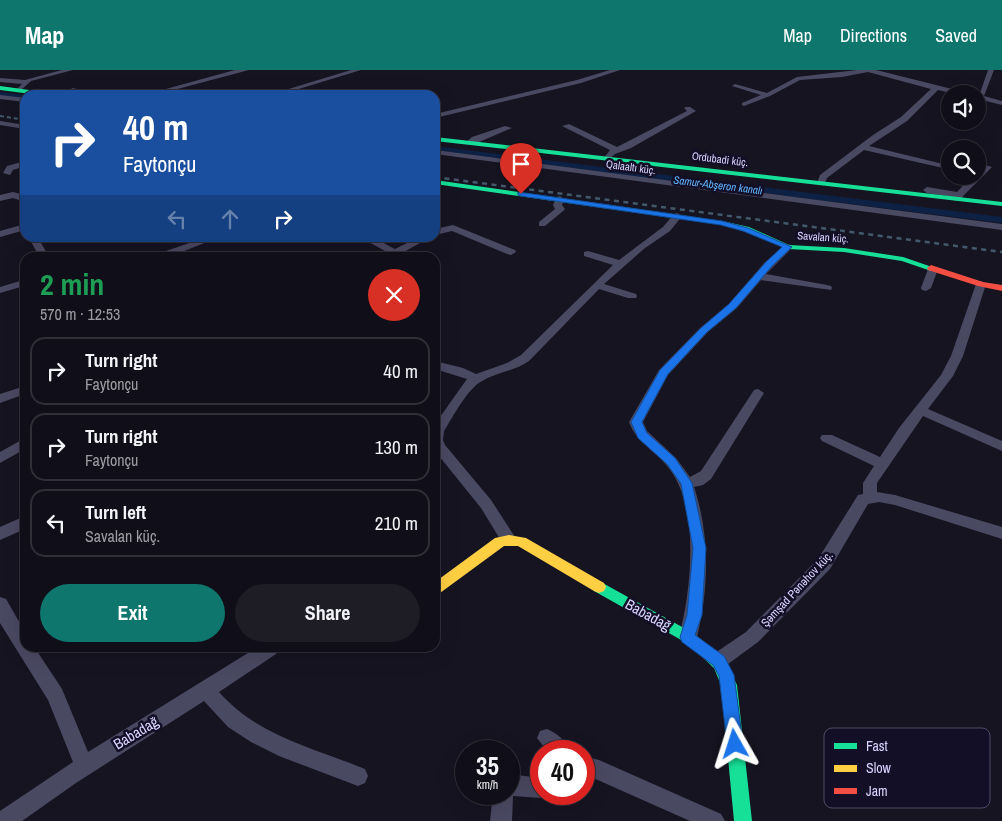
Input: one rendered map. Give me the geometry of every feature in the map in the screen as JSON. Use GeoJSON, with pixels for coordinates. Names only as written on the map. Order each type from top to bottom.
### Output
{"type":"FeatureCollection","features":[{"type":"Feature","properties":{"kind":"street"},"geometry":{"type":"LineString","coordinates":[[25,90],[70,70]]}},
{"type":"Feature","properties":{"kind":"street"},"geometry":{"type":"LineString","coordinates":[[165,90],[222,74],[246,70]]}},
{"type":"Feature","properties":{"kind":"street"},"geometry":{"type":"LineString","coordinates":[[289,90],[358,70]]}},
{"type":"Feature","properties":{"kind":"street"},"geometry":{"type":"LineString","coordinates":[[440,115],[579,82],[617,70]]}},
{"type":"Feature","properties":{"kind":"street"},"geometry":{"type":"LineString","coordinates":[[744,104],[768,95],[787,83],[806,76],[842,75],[868,70],[941,89]]}},
{"type":"Feature","properties":{"kind":"street"},"geometry":{"type":"LineString","coordinates":[[986,85],[991,70]]}},
{"type":"Feature","properties":{"kind":"street"},"geometry":{"type":"LineString","coordinates":[[0,80],[21,90]]}},
{"type":"Feature","properties":{"kind":"street"},"geometry":{"type":"LineString","coordinates":[[735,86],[768,95]]}},
{"type":"Feature","properties":{"kind":"street"},"geometry":{"type":"LineString","coordinates":[[0,88],[20,91]]}},
{"type":"Feature","properties":{"kind":"street"},"geometry":{"type":"LineString","coordinates":[[821,183],[822,177],[904,119],[936,88]]}},
{"type":"Feature","properties":{"kind":"street"},"geometry":{"type":"LineString","coordinates":[[0,96],[20,92]]}},
{"type":"Feature","properties":{"kind":"street"},"geometry":{"type":"LineString","coordinates":[[986,99],[1002,103]]}},
{"type":"Feature","properties":{"kind":"street"},"geometry":{"type":"LineString","coordinates":[[608,158],[612,152],[628,146],[692,110],[688,108]]}},
{"type":"Feature","properties":{"kind":"street"},"geometry":{"type":"LineString","coordinates":[[0,123],[20,126]]}},
{"type":"Feature","properties":{"kind":"street"},"geometry":{"type":"LineString","coordinates":[[566,126],[617,150]]}},
{"type":"Feature","properties":{"kind":"street"},"geometry":{"type":"LineString","coordinates":[[470,143],[475,139],[508,128]]}},
{"type":"Feature","properties":{"kind":"street","name":"Ordubadi küç."},"geometry":{"type":"LineString","coordinates":[[440,140],[958,197],[1002,204]]}},
{"type":"Feature","properties":{"kind":"street"},"geometry":{"type":"LineString","coordinates":[[863,147],[940,166]]}},
{"type":"Feature","properties":{"kind":"street","name":"Qalaaltı küç."},"geometry":{"type":"LineString","coordinates":[[440,153],[1002,228]]}},
{"type":"Feature","properties":{"kind":"street"},"geometry":{"type":"LineString","coordinates":[[7,173],[10,168],[20,165]]}},
{"type":"Feature","properties":{"kind":"street","name":"Savalan küç."},"geometry":{"type":"LineString","coordinates":[[440,183],[732,225],[788,247],[868,253],[912,261],[981,284],[1002,288]]}},
{"type":"Feature","properties":{"kind":"street"},"geometry":{"type":"LineString","coordinates":[[927,190],[958,197],[969,185]]}},
{"type":"Feature","properties":{"kind":"street"},"geometry":{"type":"LineString","coordinates":[[0,198],[12,194],[20,196]]}},
{"type":"Feature","properties":{"kind":"street"},"geometry":{"type":"LineString","coordinates":[[542,224],[559,210],[560,208],[557,203],[560,200]]}},
{"type":"Feature","properties":{"kind":"street"},"geometry":{"type":"LineString","coordinates":[[440,425],[475,378],[518,364],[597,285],[673,223],[678,216]]}},
{"type":"Feature","properties":{"kind":"street"},"geometry":{"type":"LineString","coordinates":[[0,234],[20,228]]}},
{"type":"Feature","properties":{"kind":"street"},"geometry":{"type":"LineString","coordinates":[[440,230],[453,228],[511,252]]}},
{"type":"Feature","properties":{"kind":"street"},"geometry":{"type":"LineString","coordinates":[[175,252],[202,242]]}},
{"type":"Feature","properties":{"kind":"street"},"geometry":{"type":"LineString","coordinates":[[375,242],[394,252],[415,242]]}},
{"type":"Feature","properties":{"kind":"street"},"geometry":{"type":"LineString","coordinates":[[688,637],[694,615],[699,548],[686,483],[678,468],[642,435],[636,422],[664,372],[704,330],[733,306],[758,276],[788,247]]}},
{"type":"Feature","properties":{"kind":"street"},"geometry":{"type":"LineString","coordinates":[[588,254],[621,264]]}},
{"type":"Feature","properties":{"kind":"street"},"geometry":{"type":"LineString","coordinates":[[926,288],[933,269]]}},
{"type":"Feature","properties":{"kind":"street"},"geometry":{"type":"LineString","coordinates":[[758,276],[827,288]]}},
{"type":"Feature","properties":{"kind":"street"},"geometry":{"type":"LineString","coordinates":[[0,290],[19,281],[20,283]]}},
{"type":"Feature","properties":{"kind":"street"},"geometry":{"type":"LineString","coordinates":[[981,284],[957,356],[947,376],[920,410],[882,464],[870,483],[870,497],[895,500],[1002,534]]}},
{"type":"Feature","properties":{"kind":"street"},"geometry":{"type":"LineString","coordinates":[[597,285],[632,296]]}},
{"type":"Feature","properties":{"kind":"street"},"geometry":{"type":"LineString","coordinates":[[440,365],[475,378]]}},
{"type":"Feature","properties":{"kind":"street"},"geometry":{"type":"LineString","coordinates":[[0,399],[20,392]]}},
{"type":"Feature","properties":{"kind":"street"},"geometry":{"type":"LineString","coordinates":[[686,483],[698,481],[706,475],[758,393]]}},
{"type":"Feature","properties":{"kind":"street"},"geometry":{"type":"LineString","coordinates":[[920,410],[1002,446]]}},
{"type":"Feature","properties":{"kind":"street"},"geometry":{"type":"LineString","coordinates":[[827,438],[882,464]]}},
{"type":"Feature","properties":{"kind":"street"},"geometry":{"type":"LineString","coordinates":[[0,458],[20,446]]}},
{"type":"Feature","properties":{"kind":"street"},"geometry":{"type":"LineString","coordinates":[[440,447],[481,497],[509,540],[500,542],[482,553],[440,584]]}},
{"type":"Feature","properties":{"kind":"street","name":"Şəmşad Pənəhov küç."},"geometry":{"type":"LineString","coordinates":[[718,660],[752,637],[824,564],[831,555],[859,504],[864,499],[870,497]]}},
{"type":"Feature","properties":{"kind":"street"},"geometry":{"type":"LineString","coordinates":[[0,534],[20,524]]}},
{"type":"Feature","properties":{"kind":"street","name":"Babadağ"},"geometry":{"type":"LineString","coordinates":[[509,540],[531,546],[645,614],[688,637],[718,660],[729,685],[743,821]]}},
{"type":"Feature","properties":{"kind":"street"},"geometry":{"type":"LineString","coordinates":[[0,604],[5,616],[20,639]]}},
{"type":"Feature","properties":{"kind":"street"},"geometry":{"type":"LineString","coordinates":[[28,652],[55,695],[84,765]]}},
{"type":"Feature","properties":{"kind":"street","name":"Babadağ"},"geometry":{"type":"LineString","coordinates":[[4,821],[84,765],[207,691],[264,652]]}},
{"type":"Feature","properties":{"kind":"street"},"geometry":{"type":"LineString","coordinates":[[207,691],[226,713],[244,728],[262,738],[358,776]]}},
{"type":"Feature","properties":{"kind":"street"},"geometry":{"type":"LineString","coordinates":[[595,768],[714,821]]}},
{"type":"Feature","properties":{"kind":"street"},"geometry":{"type":"LineString","coordinates":[[501,821],[502,805]]}},
{"type":"Feature","properties":{"kind":"waterway","name":"Samur-Abşeron kanalı"},"geometry":{"type":"LineString","coordinates":[[0,94],[20,96]]}},
{"type":"Feature","properties":{"kind":"waterway","name":"Samur-Abşeron kanalı"},"geometry":{"type":"LineString","coordinates":[[440,150],[1002,220]]}},
{"type":"Feature","properties":{"kind":"railway"},"geometry":{"type":"LineString","coordinates":[[0,116],[20,119]]}},
{"type":"Feature","properties":{"kind":"railway"},"geometry":{"type":"LineString","coordinates":[[440,178],[1002,252]]}},
{"type":"Feature","properties":{"kind":"traffic: fast"},"geometry":{"type":"LineString","coordinates":[[0,88],[20,91]]}},
{"type":"Feature","properties":{"kind":"traffic: fast"},"geometry":{"type":"LineString","coordinates":[[440,140],[1002,204]]}},
{"type":"Feature","properties":{"kind":"traffic: fast"},"geometry":{"type":"LineString","coordinates":[[440,183],[722,223],[746,229],[788,247],[844,250],[903,259],[931,268]]}},
{"type":"Feature","properties":{"kind":"traffic: fast"},"geometry":{"type":"LineString","coordinates":[[599,587],[688,637],[719,663],[729,685],[743,821]]}},
{"type":"Feature","properties":{"kind":"traffic: slow"},"geometry":{"type":"LineString","coordinates":[[440,585],[500,542],[509,540],[521,542],[599,587]]}},
{"type":"Feature","properties":{"kind":"traffic: jam"},"geometry":{"type":"LineString","coordinates":[[931,268],[981,284],[1002,288]]}},
{"type":"Feature","properties":{"kind":"route"},"geometry":{"type":"LineString","coordinates":[[521,194],[722,223],[746,229],[788,247],[777,255],[733,306],[704,330],[664,372],[636,422],[637,428],[642,435],[678,468],[686,483],[699,548],[694,615],[688,637],[718,660],[726,675],[729,685],[735,744]]}}]}
